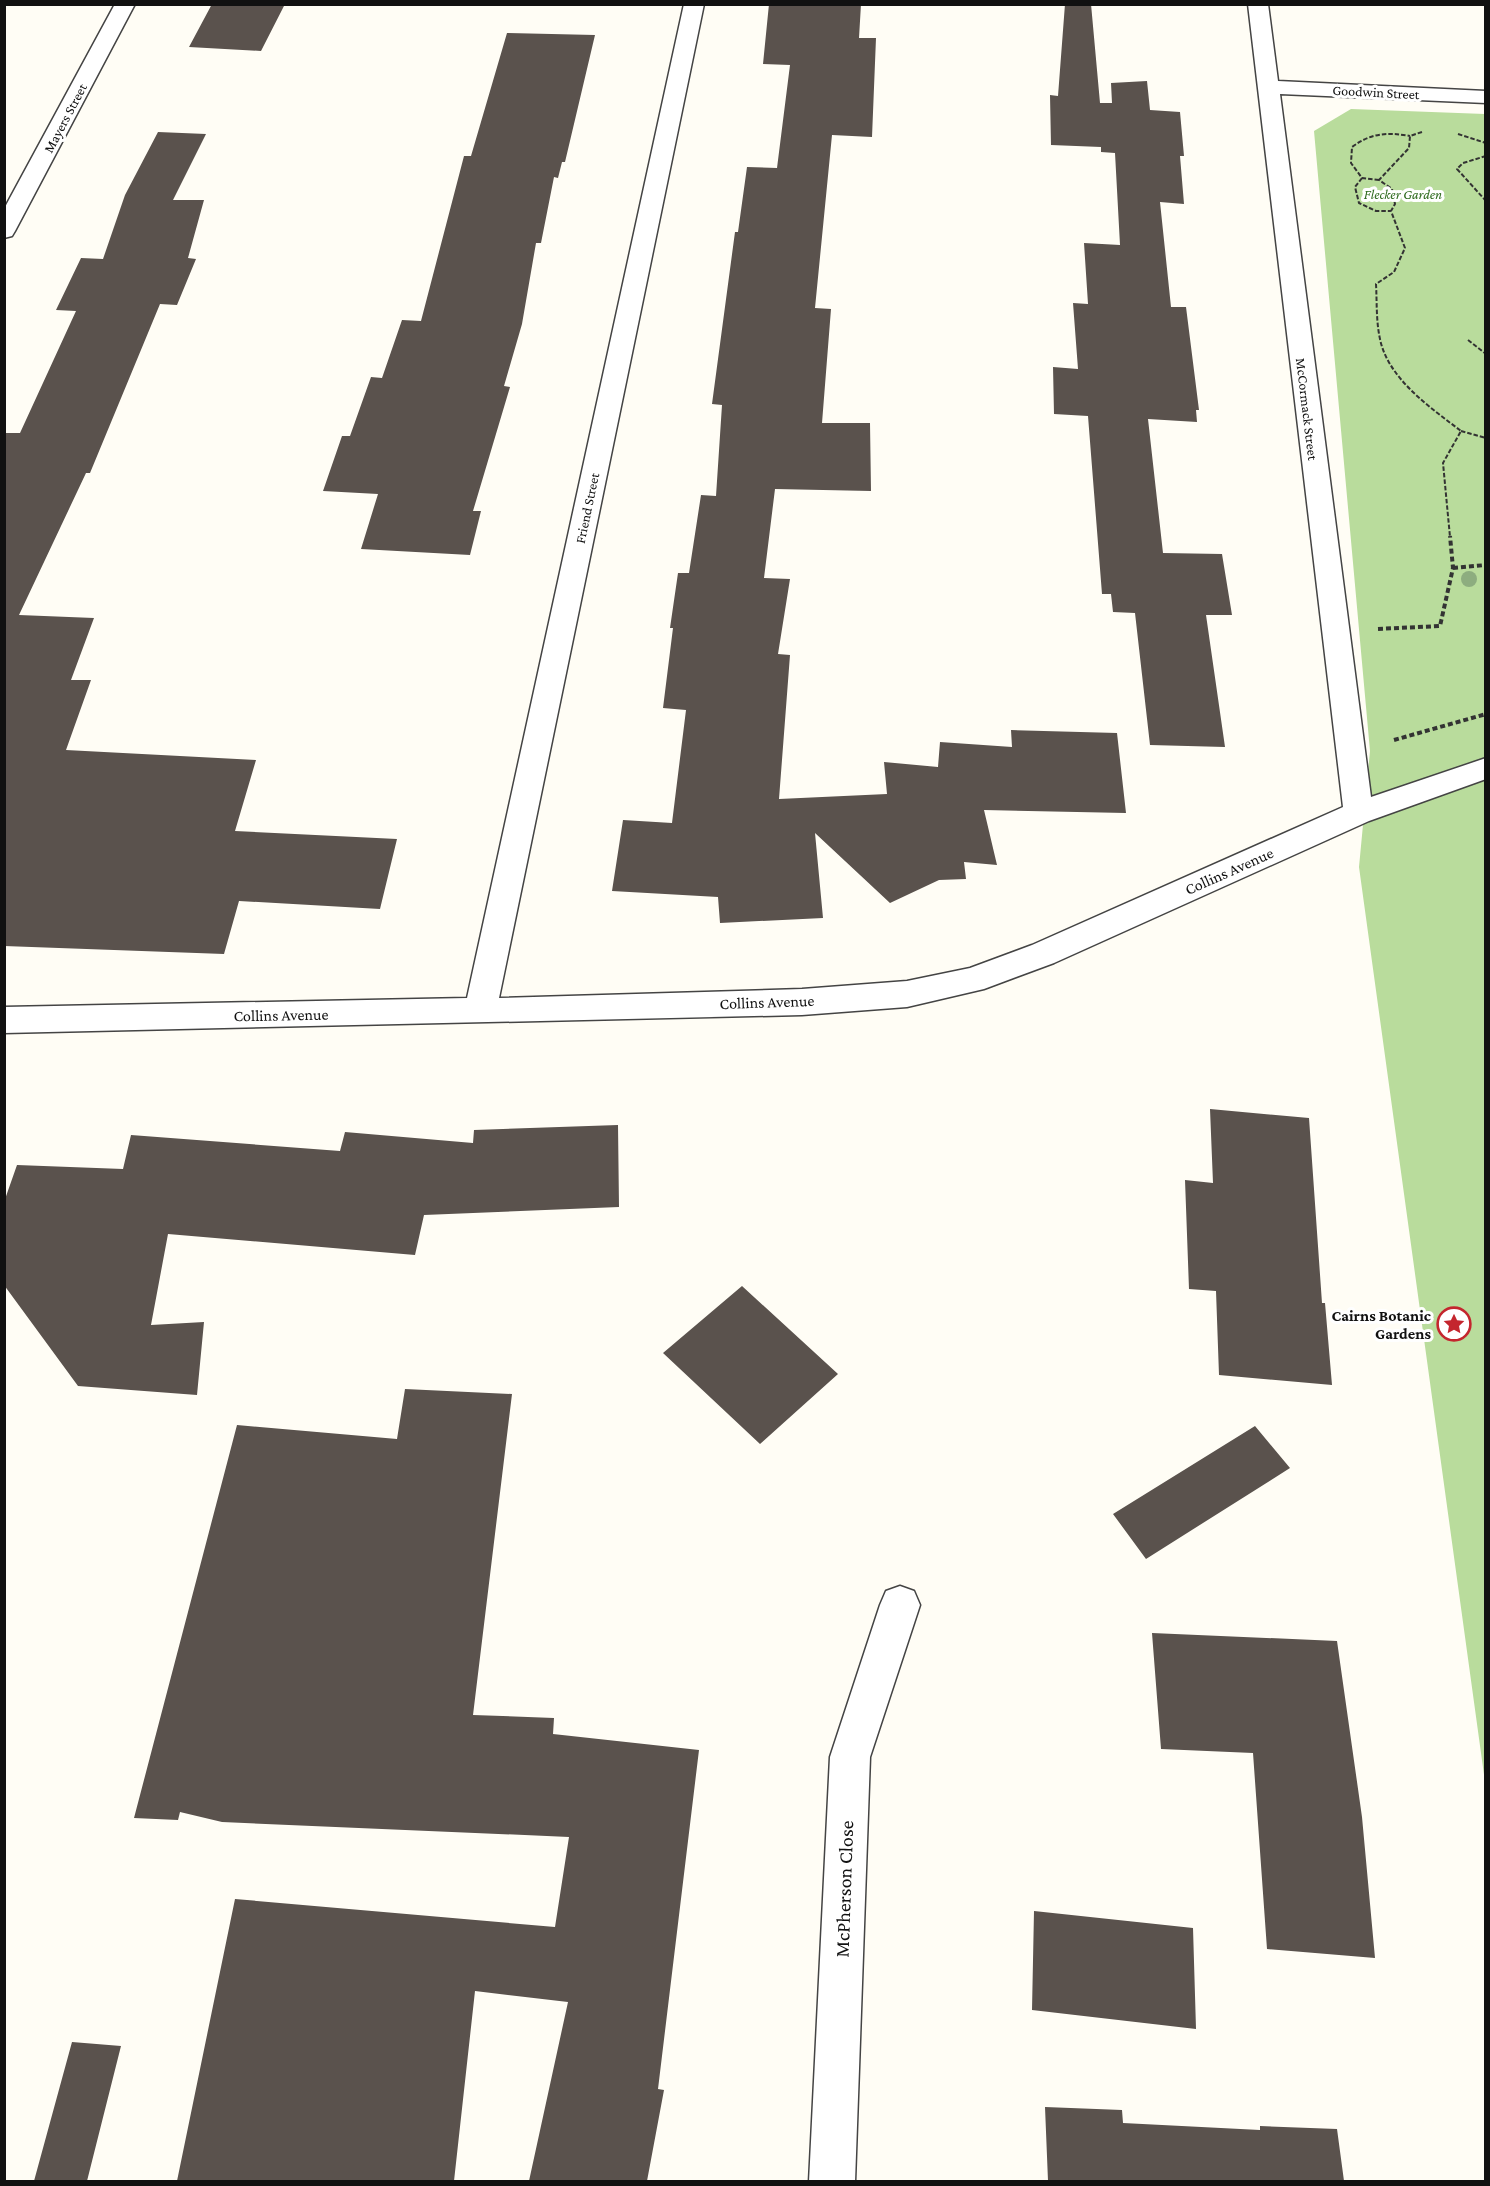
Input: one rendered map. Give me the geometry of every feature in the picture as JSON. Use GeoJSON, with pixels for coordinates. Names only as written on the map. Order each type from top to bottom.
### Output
{"type":"FeatureCollection","features":[{"type":"Feature","properties":{"kind":"street","name":"Mayers Street"},"geometry":{"type":"LineString","coordinates":[[4,231],[125,4]]}},
{"type":"Feature","properties":{"kind":"street","name":"Friend Street"},"geometry":{"type":"LineString","coordinates":[[480,1011],[694,4]]}},
{"type":"Feature","properties":{"kind":"street","name":"McCormack Street"},"geometry":{"type":"LineString","coordinates":[[1258,4],[1359,813]]}},
{"type":"Feature","properties":{"kind":"street","name":"Goodwin Street"},"geometry":{"type":"LineString","coordinates":[[1268,87],[1485,97]]}},
{"type":"Feature","properties":{"kind":"street","name":"Collins Avenue"},"geometry":{"type":"LineString","coordinates":[[4,1020],[802,1002],[907,994],[973,980],[1043,954],[1359,813],[1485,768]]}},
{"type":"Feature","properties":{"kind":"street","name":"McPherson Close"},"geometry":{"type":"LineString","coordinates":[[832,2181],[850,1757],[900,1605]]}},
{"type":"Feature","properties":{"kind":"path"},"geometry":{"type":"LineString","coordinates":[[1391,211],[1395,204],[1392,189],[1379,180],[1362,178],[1351,163],[1352,147],[1364,137],[1385,132],[1410,136],[1428,131]]}},
{"type":"Feature","properties":{"kind":"path"},"geometry":{"type":"LineString","coordinates":[[1379,180],[1409,148],[1410,136]]}},
{"type":"Feature","properties":{"kind":"path"},"geometry":{"type":"LineString","coordinates":[[1485,156],[1463,163],[1457,169],[1485,201]]}},
{"type":"Feature","properties":{"kind":"path"},"geometry":{"type":"LineString","coordinates":[[1362,178],[1355,187],[1359,202],[1376,211],[1391,211]]}},
{"type":"Feature","properties":{"kind":"path"},"geometry":{"type":"LineString","coordinates":[[1391,211],[1405,248],[1394,272],[1376,284],[1381,343],[1390,363],[1423,402],[1461,431],[1485,438]]}},
{"type":"Feature","properties":{"kind":"path"},"geometry":{"type":"LineString","coordinates":[[1468,340],[1485,354]]}},
{"type":"Feature","properties":{"kind":"path"},"geometry":{"type":"LineString","coordinates":[[1335,631],[1440,626],[1453,568],[1443,463],[1461,431]]}},
{"type":"Feature","properties":{"kind":"path"},"geometry":{"type":"LineString","coordinates":[[1453,568],[1485,565]]}},
{"type":"Feature","properties":{"kind":"path"},"geometry":{"type":"LineString","coordinates":[[1350,753],[1485,714]]}},
{"type":"Feature","properties":{"kind":"green space","name":"Cairns Botanic Gardens"},"geometry":{"type":"Polygon","coordinates":[[[1351,109],[1485,114],[1485,1782],[1359,867],[1370,751],[1314,131],[1351,109]]]}},
{"type":"Feature","properties":{"kind":"building"},"geometry":{"type":"Polygon","coordinates":[[[212,4],[285,4],[261,51],[189,47],[212,4]]]}},
{"type":"Feature","properties":{"kind":"building"},"geometry":{"type":"Polygon","coordinates":[[[769,4],[861,4],[859,38],[876,38],[872,137],[832,135],[815,308],[831,309],[822,423],[870,423],[871,491],[775,489],[764,578],[790,579],[778,654],[790,655],[779,799],[887,794],[884,762],[938,767],[940,742],[1012,747],[1011,730],[1117,733],[1126,813],[984,810],[997,865],[964,862],[966,879],[939,880],[890,903],[815,833],[823,918],[720,923],[718,897],[612,891],[623,820],[672,823],[686,710],[663,708],[673,628],[670,628],[678,573],[689,573],[701,495],[716,496],[722,405],[712,404],[735,232],[738,232],[747,167],[777,168],[790,65],[763,64],[769,4]]]}},
{"type":"Feature","properties":{"kind":"building"},"geometry":{"type":"Polygon","coordinates":[[[1065,4],[1091,4],[1100,103],[1112,103],[1111,83],[1147,81],[1150,110],[1180,112],[1184,156],[1180,156],[1184,204],[1160,202],[1171,307],[1186,307],[1199,410],[1196,410],[1197,422],[1148,419],[1163,553],[1222,554],[1232,615],[1206,615],[1225,747],[1150,745],[1135,613],[1113,612],[1111,594],[1102,594],[1088,416],[1054,414],[1053,367],[1078,369],[1073,303],[1088,304],[1084,243],[1120,245],[1115,153],[1101,152],[1101,147],[1051,145],[1050,95],[1058,96],[1065,4]]]}},
{"type":"Feature","properties":{"kind":"building"},"geometry":{"type":"Polygon","coordinates":[[[507,33],[595,35],[565,162],[562,162],[558,178],[554,177],[541,243],[536,243],[522,324],[504,386],[510,387],[473,511],[481,511],[470,555],[361,549],[378,494],[323,491],[342,436],[350,436],[371,377],[382,378],[402,320],[421,321],[464,156],[471,156],[507,33]]]}},
{"type":"Feature","properties":{"kind":"building"},"geometry":{"type":"Polygon","coordinates":[[[158,132],[206,134],[173,200],[204,200],[188,258],[196,259],[177,305],[160,304],[90,473],[86,473],[19,615],[94,618],[71,680],[91,680],[66,750],[256,760],[235,831],[397,839],[380,909],[239,901],[224,954],[4,946],[4,433],[20,433],[76,311],[56,310],[81,258],[103,259],[125,195],[158,132]]]}},
{"type":"Feature","properties":{"kind":"building"},"geometry":{"type":"Polygon","coordinates":[[[1210,1109],[1309,1118],[1322,1303],[1325,1303],[1332,1385],[1219,1375],[1216,1291],[1189,1289],[1185,1180],[1213,1183],[1210,1109]]]}},
{"type":"Feature","properties":{"kind":"building"},"geometry":{"type":"Polygon","coordinates":[[[618,1125],[619,1207],[424,1215],[415,1255],[168,1234],[151,1325],[204,1322],[197,1395],[78,1386],[4,1285],[4,1202],[17,1165],[123,1169],[131,1135],[340,1151],[345,1132],[473,1143],[474,1130],[618,1125]]]}},
{"type":"Feature","properties":{"kind":"building"},"geometry":{"type":"Polygon","coordinates":[[[742,1286],[838,1374],[760,1444],[663,1353],[742,1286]]]}},
{"type":"Feature","properties":{"kind":"building"},"geometry":{"type":"Polygon","coordinates":[[[405,1389],[512,1394],[473,1715],[554,1718],[553,1734],[699,1750],[658,2089],[664,2090],[647,2181],[529,2181],[568,2002],[475,1991],[454,2181],[177,2181],[235,1899],[555,1927],[569,1837],[222,1822],[180,1812],[178,1820],[134,1818],[237,1425],[397,1439],[405,1389]]]}},
{"type":"Feature","properties":{"kind":"building"},"geometry":{"type":"Polygon","coordinates":[[[1255,1426],[1290,1468],[1146,1559],[1113,1514],[1255,1426]]]}},
{"type":"Feature","properties":{"kind":"building"},"geometry":{"type":"Polygon","coordinates":[[[1152,1633],[1337,1641],[1362,1817],[1375,1958],[1267,1949],[1253,1753],[1161,1749],[1152,1633]]]}},
{"type":"Feature","properties":{"kind":"building"},"geometry":{"type":"Polygon","coordinates":[[[1034,1911],[1193,1928],[1196,2029],[1032,2010],[1034,1911]]]}},
{"type":"Feature","properties":{"kind":"building"},"geometry":{"type":"Polygon","coordinates":[[[72,2042],[121,2046],[87,2181],[34,2181],[72,2042]]]}},
{"type":"Feature","properties":{"kind":"building"},"geometry":{"type":"Polygon","coordinates":[[[1045,2107],[1122,2110],[1123,2123],[1260,2130],[1260,2126],[1337,2129],[1344,2181],[1048,2181],[1045,2107]]]}},
{"type":"Feature","properties":{"kind":"place","name":"Cairns Botanic Gardens"},"geometry":{"type":"Point","coordinates":[1454,1324]}},
{"type":"Feature","properties":{"kind":"park label","name":"Flecker Garden"},"geometry":{"type":"Point","coordinates":[1403,194]}}]}
